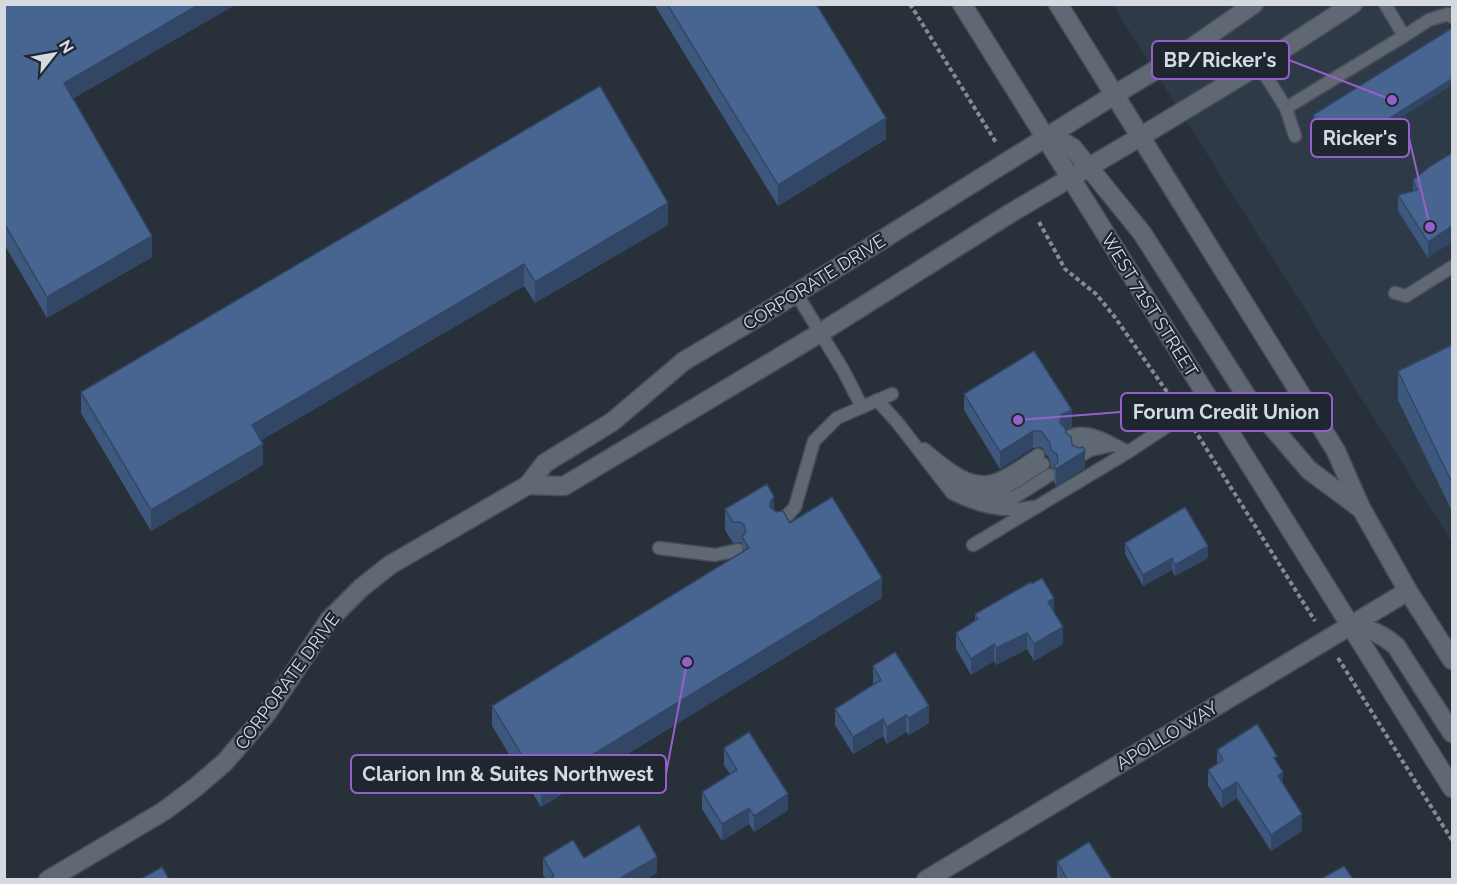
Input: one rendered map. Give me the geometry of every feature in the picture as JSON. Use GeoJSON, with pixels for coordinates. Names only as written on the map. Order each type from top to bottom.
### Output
{"type":"FeatureCollection","features":[{"type":"Feature","properties":{"kind":"street","name":"WEST 71ST STREET"},"geometry":{"type":"LineString","coordinates":[[962,4],[1452,789]]}},
{"type":"Feature","properties":{"kind":"street"},"geometry":{"type":"LineString","coordinates":[[1059,4],[1336,451],[1361,508],[1408,591],[1452,660]]}},
{"type":"Feature","properties":{"kind":"street","name":"CORPORATE DRIVE"},"geometry":{"type":"LineString","coordinates":[[48,879],[164,811],[225,762],[267,714],[329,620],[360,588],[418,548],[528,485],[545,462],[612,422],[684,361],[1184,53],[1254,4]]}},
{"type":"Feature","properties":{"kind":"street"},"geometry":{"type":"LineString","coordinates":[[528,485],[564,486],[1259,65],[1353,4]]}},
{"type":"Feature","properties":{"kind":"street"},"geometry":{"type":"LineString","coordinates":[[1046,138],[1060,140],[1073,148],[1142,233],[1249,400],[1309,470],[1361,508]]}},
{"type":"Feature","properties":{"kind":"street","name":"APOLLO WAY"},"geometry":{"type":"LineString","coordinates":[[926,879],[1408,591]]}},
{"type":"Feature","properties":{"kind":"street"},"geometry":{"type":"LineString","coordinates":[[1350,626],[1373,629],[1396,646],[1452,733]]}},
{"type":"Feature","properties":{"kind":"lane"},"geometry":{"type":"LineString","coordinates":[[1385,4],[1404,36]]}},
{"type":"Feature","properties":{"kind":"lane"},"geometry":{"type":"LineString","coordinates":[[1286,108],[1429,20],[1448,14],[1452,17]]}},
{"type":"Feature","properties":{"kind":"lane"},"geometry":{"type":"LineString","coordinates":[[1259,65],[1286,108],[1295,136]]}},
{"type":"Feature","properties":{"kind":"lane"},"geometry":{"type":"LineString","coordinates":[[1395,293],[1406,296],[1452,267]]}},
{"type":"Feature","properties":{"kind":"lane"},"geometry":{"type":"LineString","coordinates":[[796,293],[843,370],[862,407]]}},
{"type":"Feature","properties":{"kind":"lane"},"geometry":{"type":"LineString","coordinates":[[778,525],[795,507],[814,441],[837,418],[892,394]]}},
{"type":"Feature","properties":{"kind":"lane"},"geometry":{"type":"LineString","coordinates":[[973,545],[1128,452],[1166,427],[1205,394]]}},
{"type":"Feature","properties":{"kind":"lane"},"geometry":{"type":"LineString","coordinates":[[877,400],[911,439],[952,493],[965,500],[999,509],[1010,510],[1038,506]]}},
{"type":"Feature","properties":{"kind":"lane"},"geometry":{"type":"LineString","coordinates":[[1107,442],[1090,450],[1073,447],[1074,433],[1085,433],[1107,442],[1128,452]]}},
{"type":"Feature","properties":{"kind":"lane"},"geometry":{"type":"LineString","coordinates":[[911,439],[967,479],[980,482],[993,481],[1044,465]]}},
{"type":"Feature","properties":{"kind":"lane"},"geometry":{"type":"LineString","coordinates":[[930,463],[958,485],[971,492],[985,493],[1009,486],[1044,465]]}},
{"type":"Feature","properties":{"kind":"lane"},"geometry":{"type":"LineString","coordinates":[[979,504],[1015,497],[1044,465]]}},
{"type":"Feature","properties":{"kind":"lane"},"geometry":{"type":"LineString","coordinates":[[659,548],[715,555],[738,550]]}},
{"type":"Feature","properties":{"kind":"path"},"geometry":{"type":"LineString","coordinates":[[910,4],[985,123]]}},
{"type":"Feature","properties":{"kind":"path"},"geometry":{"type":"LineString","coordinates":[[1052,245],[1065,269],[1096,294],[1114,316],[1172,399]]}},
{"type":"Feature","properties":{"kind":"path"},"geometry":{"type":"LineString","coordinates":[[1192,426],[1306,607]]}},
{"type":"Feature","properties":{"kind":"path"},"geometry":{"type":"LineString","coordinates":[[1343,666],[1452,840]]}},
{"type":"Feature","properties":{"kind":"shaded area"},"geometry":{"type":"Polygon","coordinates":[[[1113,5],[1452,5],[1452,542],[1113,5]]]}},
{"type":"Feature","properties":{"kind":"building"},"geometry":{"type":"Polygon","coordinates":[[[4,4],[200,4],[64,83],[152,236],[47,297],[4,223],[4,4]]]}},
{"type":"Feature","properties":{"kind":"building"},"geometry":{"type":"Polygon","coordinates":[[[667,4],[816,4],[886,118],[778,185],[667,4]]]}},
{"type":"Feature","properties":{"kind":"building"},"geometry":{"type":"Polygon","coordinates":[[[1452,28],[1452,79],[1336,152],[1313,115],[1452,28]]]}},
{"type":"Feature","properties":{"kind":"building"},"geometry":{"type":"Polygon","coordinates":[[[600,86],[668,203],[535,282],[524,264],[252,425],[263,444],[151,510],[81,392],[600,86]]]}},
{"type":"Feature","properties":{"kind":"building"},"geometry":{"type":"Polygon","coordinates":[[[1452,153],[1452,226],[1428,242],[1398,195],[1417,190],[1413,180],[1452,153]]]}},
{"type":"Feature","properties":{"kind":"building"},"geometry":{"type":"Polygon","coordinates":[[[1452,345],[1452,483],[1398,371],[1452,345]]]}},
{"type":"Feature","properties":{"kind":"building"},"geometry":{"type":"Polygon","coordinates":[[[1034,351],[1072,410],[1061,415],[1060,423],[1071,437],[1072,445],[1083,447],[1085,451],[1056,469],[1054,466],[1058,462],[1057,454],[1051,450],[1050,443],[1041,431],[1033,431],[1000,452],[964,394],[1034,351]]]}},
{"type":"Feature","properties":{"kind":"building"},"geometry":{"type":"Polygon","coordinates":[[[767,484],[774,497],[770,502],[770,507],[776,512],[783,511],[790,523],[832,497],[882,578],[541,786],[492,706],[749,548],[742,537],[746,532],[744,525],[740,522],[733,522],[725,509],[767,484]]]}},
{"type":"Feature","properties":{"kind":"building"},"geometry":{"type":"Polygon","coordinates":[[[1185,507],[1208,546],[1175,565],[1172,558],[1143,575],[1125,543],[1185,507]]]}},
{"type":"Feature","properties":{"kind":"building"},"geometry":{"type":"Polygon","coordinates":[[[1042,578],[1054,598],[1048,602],[1063,627],[1034,644],[1027,633],[996,648],[994,644],[971,659],[956,633],[978,619],[975,614],[1042,578]]]}},
{"type":"Feature","properties":{"kind":"building"},"geometry":{"type":"Polygon","coordinates":[[[895,652],[929,706],[909,718],[906,715],[887,727],[883,719],[853,737],[835,709],[881,680],[873,666],[895,652]]]}},
{"type":"Feature","properties":{"kind":"building"},"geometry":{"type":"Polygon","coordinates":[[[1257,724],[1277,756],[1274,758],[1283,772],[1278,776],[1302,814],[1271,835],[1237,782],[1222,791],[1208,770],[1223,760],[1217,750],[1257,724]]]}},
{"type":"Feature","properties":{"kind":"building"},"geometry":{"type":"Polygon","coordinates":[[[749,732],[788,794],[754,816],[749,808],[722,824],[702,792],[737,770],[724,748],[749,732]]]}},
{"type":"Feature","properties":{"kind":"building"},"geometry":{"type":"Polygon","coordinates":[[[639,825],[657,857],[619,879],[551,878],[554,876],[543,858],[573,840],[584,858],[639,825]]]}},
{"type":"Feature","properties":{"kind":"building"},"geometry":{"type":"Polygon","coordinates":[[[1089,842],[1112,879],[1067,879],[1057,862],[1089,842]]]}},
{"type":"Feature","properties":{"kind":"building"},"geometry":{"type":"Polygon","coordinates":[[[1344,866],[1353,879],[1321,879],[1344,866]]]}},
{"type":"Feature","properties":{"kind":"building"},"geometry":{"type":"Polygon","coordinates":[[[162,867],[169,879],[141,879],[162,867]]]}},
{"type":"Feature","properties":{"kind":"place","name":"BP/Ricker's"},"geometry":{"type":"Point","coordinates":[1392,100]}},
{"type":"Feature","properties":{"kind":"place","name":"Ricker's"},"geometry":{"type":"Point","coordinates":[1430,227]}},
{"type":"Feature","properties":{"kind":"place","name":"Forum Credit Union"},"geometry":{"type":"Point","coordinates":[1018,420]}},
{"type":"Feature","properties":{"kind":"place","name":"Clarion Inn & Suites Northwest"},"geometry":{"type":"Point","coordinates":[687,662]}}]}
